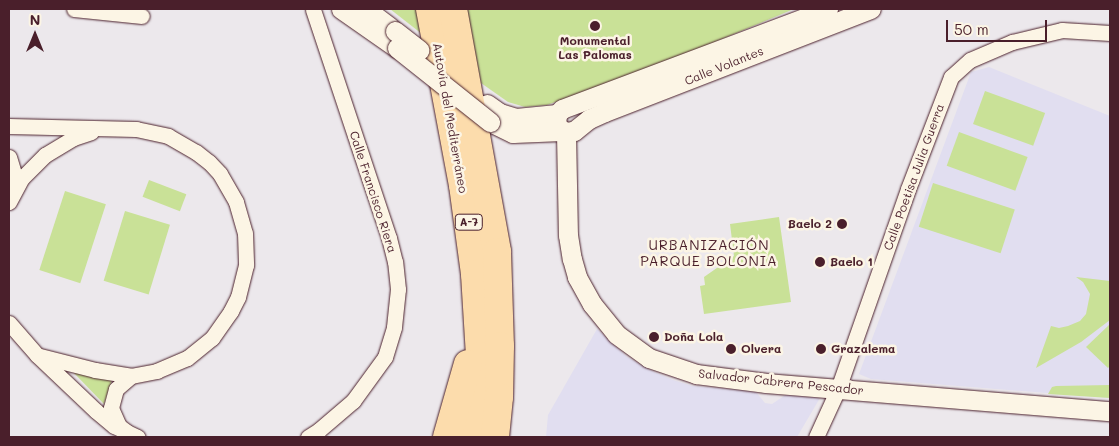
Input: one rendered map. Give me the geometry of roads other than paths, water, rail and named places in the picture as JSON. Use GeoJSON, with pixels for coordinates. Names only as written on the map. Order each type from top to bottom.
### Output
{"type":"FeatureCollection","features":[{"type":"Feature","properties":{"kind":"highway","name":"Autovía del Mediterráneo"},"geometry":{"type":"LineString","coordinates":[[430,9],[469,224],[489,312],[499,397],[495,437]]}},
{"type":"Feature","properties":{"kind":"highway","name":"Autovía del Mediterráneo"},"geometry":{"type":"LineString","coordinates":[[453,9],[497,252],[489,312],[480,356],[474,437]]}},
{"type":"Feature","properties":{"kind":"highway"},"geometry":{"type":"LineString","coordinates":[[447,437],[489,312]]}},
{"type":"Feature","properties":{"kind":"highway"},"geometry":{"type":"LineString","coordinates":[[489,312],[512,364],[510,437]]}},
{"type":"Feature","properties":{"kind":"street"},"geometry":{"type":"LineString","coordinates":[[74,9],[142,16]]}},
{"type":"Feature","properties":{"kind":"street","name":"Calle Francisco Riera"},"geometry":{"type":"LineString","coordinates":[[308,437],[320,430],[353,401],[385,356],[394,327],[398,289],[395,262],[389,238],[313,9]]}},
{"type":"Feature","properties":{"kind":"street"},"geometry":{"type":"LineString","coordinates":[[341,9],[396,39]]}},
{"type":"Feature","properties":{"kind":"street","name":"Calle Volantes"},"geometry":{"type":"LineString","coordinates":[[567,122],[605,112],[834,13],[871,9]]}},
{"type":"Feature","properties":{"kind":"street"},"geometry":{"type":"LineString","coordinates":[[365,10],[396,39],[488,113],[500,113],[516,118],[567,122]]}},
{"type":"Feature","properties":{"kind":"street","name":"Calle Poetisa Julia Guerra"},"geometry":{"type":"LineString","coordinates":[[816,437],[838,389],[908,189],[951,77],[970,60],[1012,42],[1062,30],[1110,33]]}},
{"type":"Feature","properties":{"kind":"street","name":"Salvador Cabrera Pescador"},"geometry":{"type":"LineString","coordinates":[[567,122],[568,235],[572,259],[588,297],[616,334],[649,358],[685,372],[766,383],[1110,411]]}},
{"type":"Feature","properties":{"kind":"street"},"geometry":{"type":"LineString","coordinates":[[9,126],[136,128],[168,136],[182,143],[209,162],[220,174],[236,202],[245,233],[247,249],[238,297],[227,318],[212,338],[193,353],[172,365],[131,376],[95,370],[37,355]]}},
{"type":"Feature","properties":{"kind":"street"},"geometry":{"type":"LineString","coordinates":[[11,197],[33,166],[58,146],[88,133],[120,128]]}},
{"type":"Feature","properties":{"kind":"street"},"geometry":{"type":"LineString","coordinates":[[9,156],[16,177],[11,197]]}},
{"type":"Feature","properties":{"kind":"street"},"geometry":{"type":"LineString","coordinates":[[9,323],[37,355],[108,421],[133,435]]}},
{"type":"Feature","properties":{"kind":"street"},"geometry":{"type":"LineString","coordinates":[[131,376],[116,389],[111,403],[114,418],[133,435]]}},
{"type":"Feature","properties":{"kind":"place","name":"Monumental Las Palomas"},"geometry":{"type":"Point","coordinates":[595,26]}},
{"type":"Feature","properties":{"kind":"place","name":"Baelo 2"},"geometry":{"type":"Point","coordinates":[842,224]}},
{"type":"Feature","properties":{"kind":"place","name":"Baelo 1"},"geometry":{"type":"Point","coordinates":[820,262]}},
{"type":"Feature","properties":{"kind":"place","name":"Doña Lola"},"geometry":{"type":"Point","coordinates":[654,337]}},
{"type":"Feature","properties":{"kind":"place","name":"Olvera"},"geometry":{"type":"Point","coordinates":[731,349]}},
{"type":"Feature","properties":{"kind":"place","name":"Grazalema"},"geometry":{"type":"Point","coordinates":[821,349]}},
{"type":"Feature","properties":{"kind":"district","name":"URBANIZACIÓN PARQUE BOLONIA"},"geometry":{"type":"Point","coordinates":[709,254]}}]}
